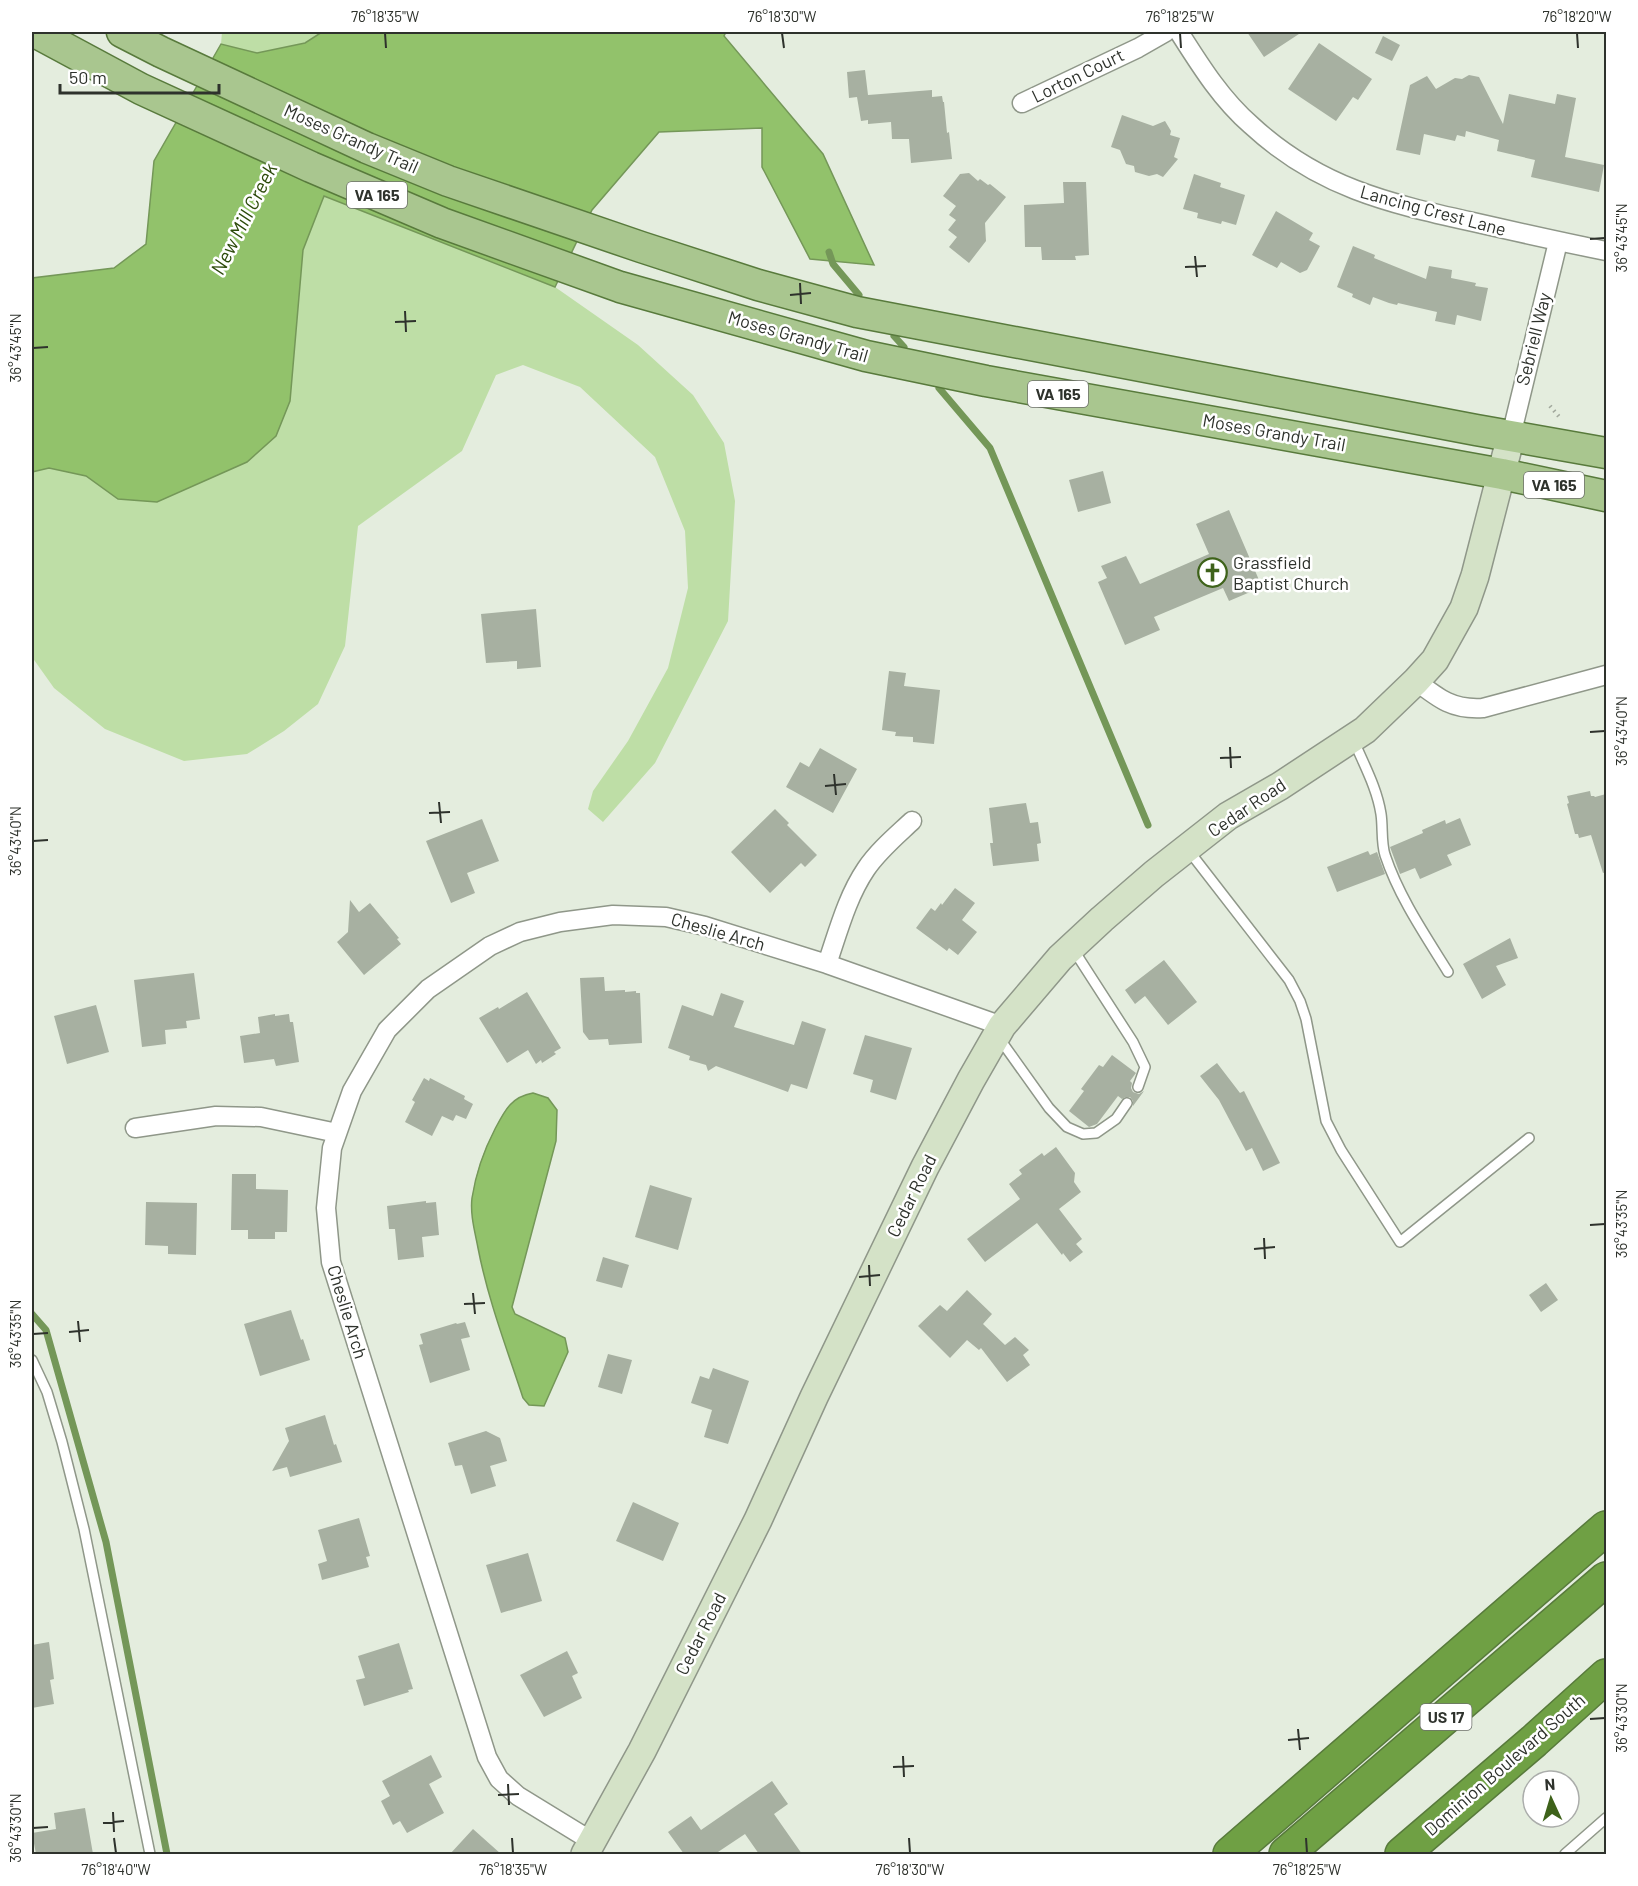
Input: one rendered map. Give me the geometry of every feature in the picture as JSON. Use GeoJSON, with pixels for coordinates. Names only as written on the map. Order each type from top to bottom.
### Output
{"type":"FeatureCollection","features":[{"type":"Feature","properties":{"kind":"highway"},"geometry":{"type":"LineString","coordinates":[[1230,1854],[1606,1528]]}},
{"type":"Feature","properties":{"kind":"highway","name":"US 17"},"geometry":{"type":"LineString","coordinates":[[1286,1854],[1606,1579]]}},
{"type":"Feature","properties":{"kind":"highway","name":"Dominion Boulevard South"},"geometry":{"type":"LineString","coordinates":[[1402,1854],[1606,1676]]}},
{"type":"Feature","properties":{"kind":"highway"},"geometry":{"type":"LineString","coordinates":[[1534,1741],[1606,1690]]}},
{"type":"Feature","properties":{"kind":"main road","name":"Moses Grandy Trail"},"geometry":{"type":"LineString","coordinates":[[35,32],[141,89],[311,167],[442,223],[620,286],[866,356],[986,381],[1502,474],[1606,496]]}},
{"type":"Feature","properties":{"kind":"main road","name":"Moses Grandy Trail"},"geometry":{"type":"LineString","coordinates":[[122,32],[367,148],[448,181],[758,285],[857,312],[1606,453]]}},
{"type":"Feature","properties":{"kind":"street","name":"Lorton Court"},"geometry":{"type":"LineString","coordinates":[[1023,103],[1138,48],[1166,32]]}},
{"type":"Feature","properties":{"kind":"street","name":"Lancing Crest Lane"},"geometry":{"type":"LineString","coordinates":[[1179,32],[1220,93],[1251,125],[1283,151],[1320,176],[1350,189],[1423,211],[1606,251]]}},
{"type":"Feature","properties":{"kind":"street","name":"Sebriell Way"},"geometry":{"type":"LineString","coordinates":[[1511,436],[1558,242]]}},
{"type":"Feature","properties":{"kind":"street","name":"Cedar Road"},"geometry":{"type":"LineString","coordinates":[[589,1848],[642,1751],[758,1520],[814,1397],[925,1167],[1000,1031],[1060,958],[1145,881],[1228,816],[1280,786],[1365,730],[1435,660],[1464,608],[1475,576],[1511,436]]}},
{"type":"Feature","properties":{"kind":"street"},"geometry":{"type":"LineString","coordinates":[[1416,681],[1437,698],[1457,706],[1483,708],[1606,675]]}},
{"type":"Feature","properties":{"kind":"street"},"geometry":{"type":"LineString","coordinates":[[827,964],[854,888],[867,867],[912,821]]}},
{"type":"Feature","properties":{"kind":"street","name":"Cheslie Arch"},"geometry":{"type":"LineString","coordinates":[[589,1848],[518,1796],[499,1779],[487,1757],[331,1262],[326,1208],[332,1148],[352,1091],[387,1030],[428,989],[490,946],[520,932],[560,922],[613,915],[666,917],[705,926],[827,964],[1000,1031]]}},
{"type":"Feature","properties":{"kind":"street"},"geometry":{"type":"LineString","coordinates":[[135,1128],[216,1116],[261,1117],[337,1133]]}},
{"type":"Feature","properties":{"kind":"lane"},"geometry":{"type":"LineString","coordinates":[[1353,739],[1375,789],[1381,814],[1385,853],[1395,880],[1448,972]]}},
{"type":"Feature","properties":{"kind":"lane"},"geometry":{"type":"LineString","coordinates":[[1188,849],[1289,980],[1306,1019],[1326,1121],[1341,1150],[1400,1242],[1529,1138]]}},
{"type":"Feature","properties":{"kind":"lane"},"geometry":{"type":"LineString","coordinates":[[1072,947],[1133,1042],[1145,1067],[1138,1087]]}},
{"type":"Feature","properties":{"kind":"lane"},"geometry":{"type":"LineString","coordinates":[[1000,1031],[1049,1108],[1067,1127],[1083,1134],[1096,1133],[1116,1119],[1127,1103]]}},
{"type":"Feature","properties":{"kind":"lane"},"geometry":{"type":"LineString","coordinates":[[32,1360],[47,1392],[84,1529],[150,1854]]}},
{"type":"Feature","properties":{"kind":"lane"},"geometry":{"type":"LineString","coordinates":[[1565,1854],[1606,1818]]}},
{"type":"Feature","properties":{"kind":"shaded area"},"geometry":{"type":"Polygon","coordinates":[[[222,32],[322,32],[305,43],[257,53],[221,44],[222,32]]]}},
{"type":"Feature","properties":{"kind":"shaded area"},"geometry":{"type":"Polygon","coordinates":[[[324,196],[555,287],[638,345],[693,395],[724,443],[735,501],[728,621],[655,763],[603,822],[588,809],[593,791],[628,741],[668,668],[688,588],[685,531],[655,457],[580,387],[523,365],[496,375],[462,451],[358,526],[345,646],[318,704],[284,731],[247,754],[184,761],[105,729],[54,688],[32,657],[32,472],[49,468],[86,476],[118,499],[247,462],[276,436],[290,401],[303,250],[324,196]]]}},
{"type":"Feature","properties":{"kind":"water","name":"New Mill Creek"},"geometry":{"type":"Polygon","coordinates":[[[322,32],[726,32],[724,36],[823,154],[874,265],[810,259],[762,167],[762,128],[659,132],[592,210],[555,287],[324,196],[303,250],[290,401],[276,436],[247,462],[157,502],[118,499],[86,476],[49,468],[32,472],[32,278],[114,268],[146,244],[154,161],[221,44],[257,53],[305,43],[322,32]]]}},
{"type":"Feature","properties":{"kind":"water"},"geometry":{"type":"Polygon","coordinates":[[[533,1093],[548,1098],[557,1110],[556,1141],[512,1307],[515,1314],[565,1338],[568,1352],[544,1406],[529,1405],[523,1398],[487,1286],[472,1211],[472,1198],[478,1171],[495,1129],[514,1101],[533,1093]]]}},
{"type":"Feature","properties":{"kind":"building"},"geometry":{"type":"Polygon","coordinates":[[[1247,32],[1302,32],[1264,57],[1247,32]]]}},
{"type":"Feature","properties":{"kind":"building"},"geometry":{"type":"Polygon","coordinates":[[[1383,36],[1400,45],[1392,61],[1375,53],[1383,36]]]}},
{"type":"Feature","properties":{"kind":"building"},"geometry":{"type":"Polygon","coordinates":[[[1319,43],[1372,79],[1358,100],[1353,97],[1336,121],[1288,89],[1319,43]]]}},
{"type":"Feature","properties":{"kind":"building"},"geometry":{"type":"Polygon","coordinates":[[[865,70],[868,95],[932,90],[932,97],[942,96],[952,159],[911,163],[909,139],[892,139],[891,122],[868,124],[868,120],[861,121],[857,97],[849,98],[847,72],[865,70]]]}},
{"type":"Feature","properties":{"kind":"building"},"geometry":{"type":"Polygon","coordinates":[[[1469,75],[1479,77],[1503,124],[1509,94],[1555,104],[1557,94],[1576,98],[1565,157],[1604,165],[1599,192],[1531,177],[1535,160],[1497,151],[1499,140],[1466,131],[1465,137],[1457,135],[1455,141],[1424,134],[1420,155],[1396,150],[1410,85],[1427,76],[1436,89],[1455,78],[1462,79],[1469,75]]]}},
{"type":"Feature","properties":{"kind":"building"},"geometry":{"type":"Polygon","coordinates":[[[1122,115],[1153,126],[1165,121],[1171,131],[1170,135],[1180,138],[1174,157],[1178,159],[1163,177],[1157,174],[1149,176],[1135,172],[1134,166],[1126,164],[1120,150],[1111,147],[1122,115]]]}},
{"type":"Feature","properties":{"kind":"building"},"geometry":{"type":"Polygon","coordinates":[[[969,173],[978,181],[980,179],[990,184],[1006,197],[985,223],[986,241],[969,263],[949,247],[957,237],[948,230],[956,220],[949,215],[956,206],[943,196],[960,174],[969,173]]]}},
{"type":"Feature","properties":{"kind":"building"},"geometry":{"type":"Polygon","coordinates":[[[1194,174],[1221,183],[1220,187],[1245,195],[1236,225],[1197,218],[1198,213],[1183,209],[1194,174]]]}},
{"type":"Feature","properties":{"kind":"building"},"geometry":{"type":"Polygon","coordinates":[[[1063,182],[1086,182],[1089,255],[1075,256],[1076,260],[1042,260],[1041,247],[1025,247],[1024,205],[1064,203],[1063,182]]]}},
{"type":"Feature","properties":{"kind":"building"},"geometry":{"type":"Polygon","coordinates":[[[1276,211],[1313,233],[1309,240],[1320,246],[1307,270],[1300,273],[1281,262],[1277,268],[1252,255],[1276,211]]]}},
{"type":"Feature","properties":{"kind":"building"},"geometry":{"type":"Polygon","coordinates":[[[1353,246],[1375,255],[1374,258],[1426,279],[1429,266],[1452,270],[1451,278],[1488,288],[1481,321],[1457,315],[1455,325],[1435,321],[1437,312],[1398,303],[1397,305],[1373,297],[1370,305],[1352,297],[1353,294],[1337,287],[1353,246]]]}},
{"type":"Feature","properties":{"kind":"building"},"geometry":{"type":"Polygon","coordinates":[[[1103,471],[1111,503],[1078,512],[1069,480],[1103,471]]]}},
{"type":"Feature","properties":{"kind":"building","name":"Grassfield Baptist Church"},"geometry":{"type":"Polygon","coordinates":[[[1229,510],[1262,587],[1229,601],[1223,588],[1154,617],[1160,630],[1125,645],[1098,582],[1107,578],[1101,566],[1126,556],[1140,584],[1209,554],[1196,524],[1229,510]]]}},
{"type":"Feature","properties":{"kind":"building"},"geometry":{"type":"Polygon","coordinates":[[[536,609],[541,667],[517,669],[517,661],[486,663],[481,614],[536,609]]]}},
{"type":"Feature","properties":{"kind":"building"},"geometry":{"type":"Polygon","coordinates":[[[889,671],[906,673],[904,686],[940,690],[934,744],[913,742],[913,737],[895,736],[896,732],[882,730],[889,671]]]}},
{"type":"Feature","properties":{"kind":"building"},"geometry":{"type":"Polygon","coordinates":[[[820,748],[857,769],[833,813],[786,787],[800,762],[809,767],[820,748]]]}},
{"type":"Feature","properties":{"kind":"building"},"geometry":{"type":"Polygon","coordinates":[[[1590,791],[1591,796],[1595,797],[1606,794],[1606,872],[1603,873],[1591,835],[1579,838],[1578,834],[1575,834],[1567,804],[1569,803],[1567,796],[1590,791]]]}},
{"type":"Feature","properties":{"kind":"building"},"geometry":{"type":"Polygon","coordinates":[[[1026,803],[1030,823],[1038,822],[1041,843],[1037,844],[1039,861],[993,866],[989,808],[1026,803]]]}},
{"type":"Feature","properties":{"kind":"building"},"geometry":{"type":"Polygon","coordinates":[[[775,809],[789,823],[787,825],[817,855],[805,867],[801,863],[770,893],[731,852],[775,809]]]}},
{"type":"Feature","properties":{"kind":"building"},"geometry":{"type":"Polygon","coordinates":[[[1460,818],[1471,845],[1447,855],[1452,865],[1420,879],[1415,868],[1400,874],[1390,847],[1423,833],[1422,830],[1445,820],[1446,824],[1460,818]]]}},
{"type":"Feature","properties":{"kind":"building"},"geometry":{"type":"Polygon","coordinates":[[[482,819],[499,861],[467,873],[475,893],[451,903],[426,841],[482,819]]]}},
{"type":"Feature","properties":{"kind":"building"},"geometry":{"type":"Polygon","coordinates":[[[1368,851],[1370,855],[1377,852],[1385,874],[1337,892],[1327,867],[1368,851]]]}},
{"type":"Feature","properties":{"kind":"building"},"geometry":{"type":"Polygon","coordinates":[[[955,888],[975,903],[962,920],[977,932],[958,955],[949,948],[947,951],[916,928],[931,908],[935,911],[955,888]]]}},
{"type":"Feature","properties":{"kind":"building"},"geometry":{"type":"Polygon","coordinates":[[[350,900],[359,912],[370,903],[399,938],[397,939],[401,944],[364,975],[337,942],[348,932],[350,900]]]}},
{"type":"Feature","properties":{"kind":"building"},"geometry":{"type":"Polygon","coordinates":[[[1510,938],[1518,958],[1496,966],[1506,985],[1482,999],[1463,964],[1510,938]]]}},
{"type":"Feature","properties":{"kind":"building"},"geometry":{"type":"Polygon","coordinates":[[[1164,960],[1197,1002],[1168,1025],[1145,996],[1135,1004],[1125,990],[1164,960]]]}},
{"type":"Feature","properties":{"kind":"building"},"geometry":{"type":"Polygon","coordinates":[[[194,973],[200,1019],[186,1021],[187,1028],[165,1030],[166,1044],[142,1047],[134,980],[194,973]]]}},
{"type":"Feature","properties":{"kind":"building"},"geometry":{"type":"Polygon","coordinates":[[[604,977],[605,991],[625,990],[625,992],[640,993],[642,1043],[609,1045],[608,1039],[589,1040],[583,1032],[580,978],[604,977]]]}},
{"type":"Feature","properties":{"kind":"building"},"geometry":{"type":"Polygon","coordinates":[[[527,992],[561,1048],[542,1063],[541,1060],[536,1064],[528,1050],[507,1063],[479,1018],[527,992]]]}},
{"type":"Feature","properties":{"kind":"building"},"geometry":{"type":"Polygon","coordinates":[[[721,993],[744,1001],[734,1027],[794,1045],[802,1021],[826,1029],[807,1089],[791,1084],[788,1092],[716,1066],[708,1071],[706,1065],[689,1060],[690,1056],[668,1048],[682,1005],[713,1016],[721,993]]]}},
{"type":"Feature","properties":{"kind":"building"},"geometry":{"type":"Polygon","coordinates":[[[96,1005],[109,1052],[67,1064],[54,1016],[96,1005]]]}},
{"type":"Feature","properties":{"kind":"building"},"geometry":{"type":"Polygon","coordinates":[[[275,1014],[275,1016],[289,1014],[290,1022],[293,1022],[299,1062],[276,1066],[274,1059],[244,1063],[240,1036],[260,1033],[258,1017],[275,1014]]]}},
{"type":"Feature","properties":{"kind":"building"},"geometry":{"type":"Polygon","coordinates":[[[865,1035],[912,1048],[896,1100],[870,1092],[873,1080],[853,1074],[865,1035]]]}},
{"type":"Feature","properties":{"kind":"building"},"geometry":{"type":"Polygon","coordinates":[[[1112,1055],[1136,1073],[1130,1081],[1133,1092],[1139,1094],[1144,1091],[1133,1106],[1130,1097],[1122,1099],[1118,1096],[1097,1124],[1089,1127],[1069,1111],[1084,1091],[1081,1089],[1099,1065],[1103,1067],[1112,1055]]]}},
{"type":"Feature","properties":{"kind":"building"},"geometry":{"type":"Polygon","coordinates":[[[1217,1063],[1240,1093],[1244,1091],[1280,1163],[1263,1171],[1252,1148],[1246,1151],[1219,1100],[1200,1076],[1217,1063]]]}},
{"type":"Feature","properties":{"kind":"building"},"geometry":{"type":"Polygon","coordinates":[[[424,1078],[429,1081],[430,1078],[465,1096],[464,1099],[473,1104],[466,1119],[456,1115],[453,1121],[442,1116],[432,1136],[405,1122],[415,1102],[412,1100],[424,1078]]]}},
{"type":"Feature","properties":{"kind":"building"},"geometry":{"type":"Polygon","coordinates":[[[1056,1147],[1075,1173],[1074,1182],[1081,1192],[1059,1209],[1082,1239],[1076,1244],[1083,1252],[1070,1262],[1037,1223],[985,1262],[967,1239],[1020,1199],[1009,1184],[1022,1174],[1019,1170],[1042,1153],[1044,1156],[1056,1147]]]}},
{"type":"Feature","properties":{"kind":"building"},"geometry":{"type":"Polygon","coordinates":[[[232,1174],[256,1174],[256,1189],[288,1190],[287,1232],[275,1232],[275,1239],[248,1239],[248,1230],[231,1230],[232,1174]]]}},
{"type":"Feature","properties":{"kind":"building"},"geometry":{"type":"Polygon","coordinates":[[[650,1185],[692,1198],[678,1250],[635,1237],[650,1185]]]}},
{"type":"Feature","properties":{"kind":"building"},"geometry":{"type":"Polygon","coordinates":[[[426,1201],[426,1203],[436,1202],[439,1235],[422,1237],[424,1257],[398,1260],[395,1229],[389,1229],[387,1206],[426,1201]]]}},
{"type":"Feature","properties":{"kind":"building"},"geometry":{"type":"Polygon","coordinates":[[[146,1202],[197,1203],[196,1255],[168,1254],[168,1246],[145,1245],[146,1202]]]}},
{"type":"Feature","properties":{"kind":"building"},"geometry":{"type":"Polygon","coordinates":[[[603,1257],[629,1265],[622,1288],[596,1281],[603,1257]]]}},
{"type":"Feature","properties":{"kind":"building"},"geometry":{"type":"Polygon","coordinates":[[[1546,1283],[1558,1300],[1541,1312],[1529,1295],[1546,1283]]]}},
{"type":"Feature","properties":{"kind":"building"},"geometry":{"type":"Polygon","coordinates":[[[967,1290],[992,1314],[983,1324],[1005,1345],[1015,1337],[1029,1350],[1023,1355],[1030,1365],[1007,1382],[981,1348],[979,1350],[967,1340],[950,1358],[918,1326],[940,1305],[947,1311],[967,1290]]]}},
{"type":"Feature","properties":{"kind":"building"},"geometry":{"type":"Polygon","coordinates":[[[291,1310],[310,1360],[260,1376],[244,1324],[291,1310]]]}},
{"type":"Feature","properties":{"kind":"building"},"geometry":{"type":"Polygon","coordinates":[[[465,1322],[470,1337],[461,1339],[470,1370],[430,1383],[419,1345],[423,1344],[420,1334],[465,1322]]]}},
{"type":"Feature","properties":{"kind":"building"},"geometry":{"type":"Polygon","coordinates":[[[608,1354],[632,1360],[622,1394],[598,1387],[608,1354]]]}},
{"type":"Feature","properties":{"kind":"building"},"geometry":{"type":"Polygon","coordinates":[[[713,1368],[749,1381],[728,1444],[704,1437],[712,1410],[691,1403],[700,1376],[709,1379],[713,1368]]]}},
{"type":"Feature","properties":{"kind":"building"},"geometry":{"type":"Polygon","coordinates":[[[325,1415],[342,1462],[290,1477],[287,1467],[272,1471],[289,1441],[285,1428],[325,1415]]]}},
{"type":"Feature","properties":{"kind":"building"},"geometry":{"type":"Polygon","coordinates":[[[486,1431],[500,1438],[507,1461],[490,1466],[496,1486],[471,1494],[462,1465],[455,1466],[448,1443],[486,1431]]]}},
{"type":"Feature","properties":{"kind":"building"},"geometry":{"type":"Polygon","coordinates":[[[633,1502],[679,1523],[663,1561],[616,1541],[633,1502]]]}},
{"type":"Feature","properties":{"kind":"building"},"geometry":{"type":"Polygon","coordinates":[[[359,1518],[370,1556],[366,1557],[369,1567],[322,1580],[318,1564],[327,1561],[318,1530],[359,1518]]]}},
{"type":"Feature","properties":{"kind":"building"},"geometry":{"type":"Polygon","coordinates":[[[528,1553],[542,1601],[501,1613],[486,1565],[528,1553]]]}},
{"type":"Feature","properties":{"kind":"building"},"geometry":{"type":"Polygon","coordinates":[[[49,1642],[54,1679],[50,1680],[54,1704],[32,1708],[32,1645],[49,1642]]]}},
{"type":"Feature","properties":{"kind":"building"},"geometry":{"type":"Polygon","coordinates":[[[399,1643],[413,1689],[364,1706],[356,1680],[365,1678],[358,1656],[399,1643]]]}},
{"type":"Feature","properties":{"kind":"building"},"geometry":{"type":"Polygon","coordinates":[[[567,1651],[578,1673],[572,1676],[582,1698],[544,1717],[520,1675],[567,1651]]]}},
{"type":"Feature","properties":{"kind":"building"},"geometry":{"type":"Polygon","coordinates":[[[431,1755],[442,1777],[429,1784],[444,1813],[407,1833],[400,1821],[393,1825],[381,1801],[390,1796],[382,1781],[431,1755]]]}},
{"type":"Feature","properties":{"kind":"building"},"geometry":{"type":"Polygon","coordinates":[[[772,1781],[788,1804],[774,1814],[802,1854],[759,1854],[745,1834],[715,1854],[684,1854],[668,1832],[691,1816],[701,1830],[772,1781]]]}},
{"type":"Feature","properties":{"kind":"building"},"geometry":{"type":"Polygon","coordinates":[[[85,1808],[93,1854],[36,1854],[32,1833],[56,1829],[54,1813],[85,1808]]]}},
{"type":"Feature","properties":{"kind":"building"},"geometry":{"type":"Polygon","coordinates":[[[473,1829],[501,1854],[450,1854],[473,1829]]]}},
{"type":"Feature","properties":{"kind":"waterway"},"geometry":{"type":"LineString","coordinates":[[829,252],[833,264],[859,295]]}},
{"type":"Feature","properties":{"kind":"waterway"},"geometry":{"type":"LineString","coordinates":[[894,336],[904,347]]}},
{"type":"Feature","properties":{"kind":"waterway"},"geometry":{"type":"LineString","coordinates":[[939,388],[990,448],[1148,825]]}},
{"type":"Feature","properties":{"kind":"waterway"},"geometry":{"type":"LineString","coordinates":[[32,1314],[46,1330],[106,1542],[167,1854]]}},
{"type":"Feature","properties":{"kind":"place","name":"Grassfield Baptist Church"},"geometry":{"type":"Point","coordinates":[1212,573]}}]}
